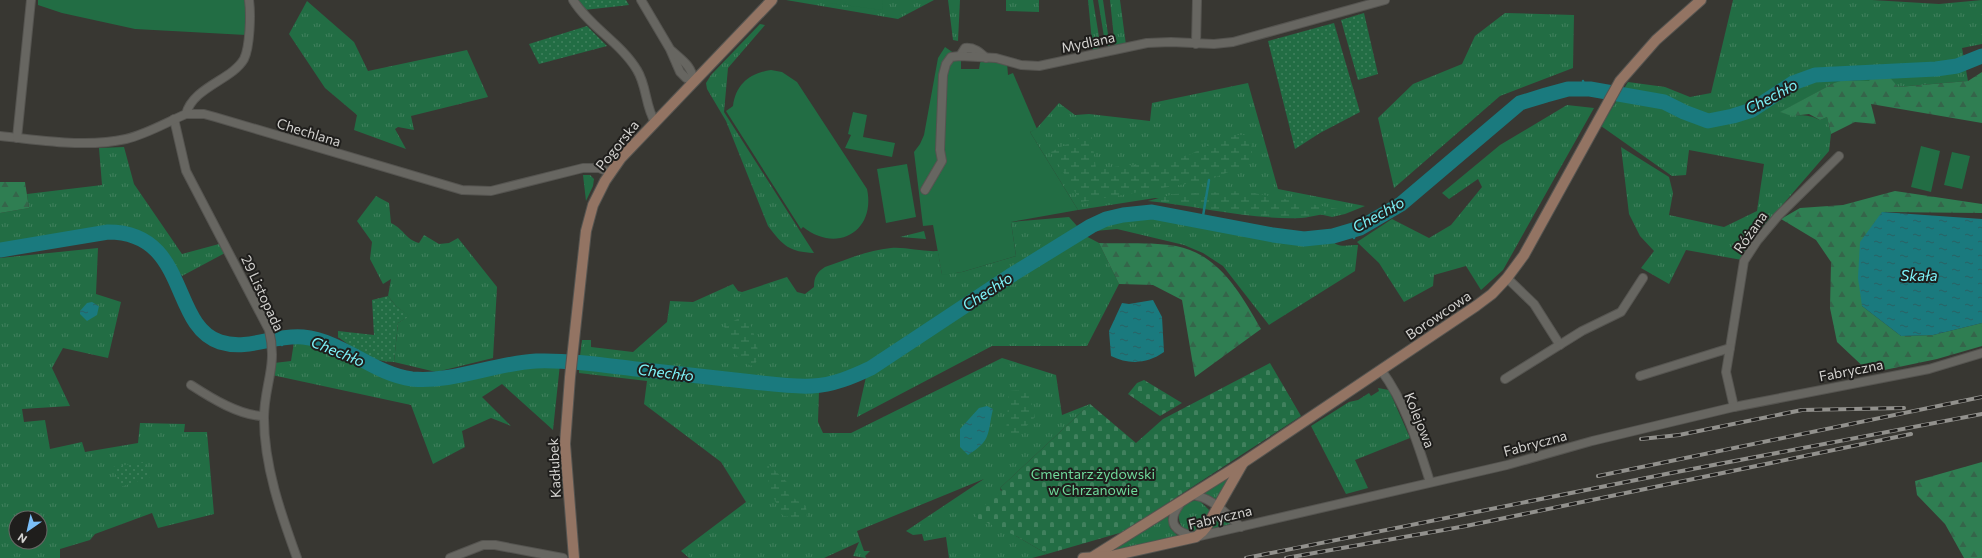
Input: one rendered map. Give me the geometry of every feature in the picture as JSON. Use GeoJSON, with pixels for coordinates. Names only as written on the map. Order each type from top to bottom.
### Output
{"type":"FeatureCollection","features":[{"type":"Feature","properties":{"kind":"street"},"geometry":{"type":"LineString","coordinates":[[17,138],[31,0]]}},
{"type":"Feature","properties":{"kind":"street"},"geometry":{"type":"LineString","coordinates":[[186,114],[189,105],[198,95],[235,68],[244,59],[251,16],[250,0]]}},
{"type":"Feature","properties":{"kind":"street"},"geometry":{"type":"LineString","coordinates":[[573,0],[593,25],[628,58],[637,70],[645,90],[648,108],[655,122]]}},
{"type":"Feature","properties":{"kind":"street"},"geometry":{"type":"LineString","coordinates":[[641,0],[670,49],[688,65],[692,72],[694,81]]}},
{"type":"Feature","properties":{"kind":"street","name":"Pogorska"},"geometry":{"type":"LineString","coordinates":[[570,377],[586,231],[593,205],[621,158],[772,0]]}},
{"type":"Feature","properties":{"kind":"street"},"geometry":{"type":"LineString","coordinates":[[1196,44],[1197,0]]}},
{"type":"Feature","properties":{"kind":"street","name":"Mydlana"},"geometry":{"type":"LineString","coordinates":[[925,190],[942,161],[940,150],[944,69],[951,57],[960,56],[965,48],[970,47],[978,50],[986,58],[996,58],[1021,65],[1039,66],[1147,43],[1171,42],[1196,44],[1233,42],[1384,0]]}},
{"type":"Feature","properties":{"kind":"street","name":"Borowcowa"},"geometry":{"type":"LineString","coordinates":[[1095,557],[1244,462],[1492,294],[1507,278],[1524,255],[1608,100],[1620,81],[1656,40],[1701,0]]}},
{"type":"Feature","properties":{"kind":"street","name":"Chechlana"},"geometry":{"type":"LineString","coordinates":[[0,136],[78,143],[111,142],[127,139],[141,134],[186,114],[199,114],[215,117],[462,190],[478,192],[498,190],[583,168],[599,168],[611,173]]}},
{"type":"Feature","properties":{"kind":"street","name":"29 Listopada"},"geometry":{"type":"LineString","coordinates":[[174,119],[186,171],[269,330],[272,345],[272,364],[264,416],[268,457],[277,498],[297,558]]}},
{"type":"Feature","properties":{"kind":"street","name":"Różana"},"geometry":{"type":"LineString","coordinates":[[1734,407],[1726,372],[1744,261],[1757,241],[1778,216],[1839,156]]}},
{"type":"Feature","properties":{"kind":"street"},"geometry":{"type":"LineString","coordinates":[[1507,278],[1534,304],[1560,345]]}},
{"type":"Feature","properties":{"kind":"street"},"geometry":{"type":"LineString","coordinates":[[1505,379],[1582,331],[1621,312],[1643,278]]}},
{"type":"Feature","properties":{"kind":"street"},"geometry":{"type":"LineString","coordinates":[[1640,376],[1730,348]]}},
{"type":"Feature","properties":{"kind":"street","name":"Fabryczna"},"geometry":{"type":"LineString","coordinates":[[1095,557],[1112,556],[1521,462],[1592,441],[1734,407],[1929,369],[1982,353]]}},
{"type":"Feature","properties":{"kind":"street","name":"Kolejowa"},"geometry":{"type":"LineString","coordinates":[[1381,370],[1393,388],[1406,414],[1430,482]]}},
{"type":"Feature","properties":{"kind":"street","name":"Kadłubek"},"geometry":{"type":"LineString","coordinates":[[570,377],[566,457],[574,558]]}},
{"type":"Feature","properties":{"kind":"street"},"geometry":{"type":"LineString","coordinates":[[191,385],[229,406],[255,416],[264,416]]}},
{"type":"Feature","properties":{"kind":"street"},"geometry":{"type":"LineString","coordinates":[[1181,501],[1174,511],[1173,521],[1175,528],[1183,533],[1196,537],[1202,532],[1244,462]]}},
{"type":"Feature","properties":{"kind":"street"},"geometry":{"type":"LineString","coordinates":[[1191,495],[1201,495],[1210,500],[1241,527]]}},
{"type":"Feature","properties":{"kind":"street"},"geometry":{"type":"LineString","coordinates":[[450,558],[483,545],[495,545],[563,558]]}},
{"type":"Feature","properties":{"kind":"street"},"geometry":{"type":"LineString","coordinates":[[1083,558],[1095,557]]}},
{"type":"Feature","properties":{"kind":"green space"},"geometry":{"type":"Polygon","coordinates":[[[38,0],[247,0],[246,35],[135,29],[62,13],[38,5],[38,0]]]}},
{"type":"Feature","properties":{"kind":"green space"},"geometry":{"type":"Polygon","coordinates":[[[577,0],[626,0],[629,5],[584,10],[577,0]]]}},
{"type":"Feature","properties":{"kind":"green space"},"geometry":{"type":"Polygon","coordinates":[[[786,0],[934,0],[898,19],[786,0]]]}},
{"type":"Feature","properties":{"kind":"green space"},"geometry":{"type":"Polygon","coordinates":[[[829,0],[883,0],[882,10],[829,3],[829,0]]]}},
{"type":"Feature","properties":{"kind":"green space"},"geometry":{"type":"Polygon","coordinates":[[[948,0],[960,0],[958,41],[953,40],[948,0]]]}},
{"type":"Feature","properties":{"kind":"green space"},"geometry":{"type":"Polygon","coordinates":[[[1006,0],[1039,0],[1039,12],[1006,11],[1006,0]]]}},
{"type":"Feature","properties":{"kind":"green space"},"geometry":{"type":"Polygon","coordinates":[[[1088,0],[1093,0],[1100,43],[1098,50],[1093,52],[1088,0]]]}},
{"type":"Feature","properties":{"kind":"green space"},"geometry":{"type":"Polygon","coordinates":[[[1098,0],[1103,0],[1110,48],[1105,43],[1098,0]]]}},
{"type":"Feature","properties":{"kind":"green space"},"geometry":{"type":"Polygon","coordinates":[[[1110,0],[1120,0],[1126,45],[1115,48],[1110,0]]]}},
{"type":"Feature","properties":{"kind":"green space"},"geometry":{"type":"Polygon","coordinates":[[[1733,0],[1872,0],[1939,4],[1982,0],[1982,44],[1962,48],[1968,81],[1897,87],[1853,80],[1834,83],[1781,112],[1792,115],[1809,116],[1820,120],[1827,117],[1831,134],[1829,151],[1772,217],[1742,260],[1686,250],[1669,284],[1641,268],[1654,251],[1640,236],[1629,214],[1621,147],[1669,177],[1673,193],[1669,215],[1724,227],[1757,211],[1764,164],[1689,150],[1686,175],[1672,176],[1601,126],[1628,82],[1665,87],[1690,97],[1711,93],[1733,0]]]}},
{"type":"Feature","properties":{"kind":"green space"},"geometry":{"type":"Polygon","coordinates":[[[307,1],[354,42],[368,71],[467,50],[488,97],[411,116],[414,130],[398,127],[395,129],[406,149],[354,130],[357,115],[325,88],[289,34],[307,1]]]}},
{"type":"Feature","properties":{"kind":"green space"},"geometry":{"type":"Polygon","coordinates":[[[1364,13],[1378,74],[1358,80],[1341,20],[1364,13]]]}},
{"type":"Feature","properties":{"kind":"green space"},"geometry":{"type":"Polygon","coordinates":[[[1505,13],[1574,15],[1573,68],[1500,96],[1394,188],[1378,118],[1413,84],[1462,64],[1475,36],[1505,13]]]}},
{"type":"Feature","properties":{"kind":"green space"},"geometry":{"type":"Polygon","coordinates":[[[1334,23],[1360,112],[1320,133],[1295,149],[1268,41],[1334,23]]]}},
{"type":"Feature","properties":{"kind":"green space"},"geometry":{"type":"Polygon","coordinates":[[[760,24],[765,25],[728,68],[724,112],[814,253],[799,251],[788,247],[778,239],[768,226],[726,121],[707,89],[706,83],[711,75],[760,24]]]}},
{"type":"Feature","properties":{"kind":"green space"},"geometry":{"type":"Polygon","coordinates":[[[587,26],[607,46],[539,64],[529,44],[587,26]]]}},
{"type":"Feature","properties":{"kind":"green space"},"geometry":{"type":"Polygon","coordinates":[[[945,47],[961,58],[961,69],[979,69],[982,60],[1007,63],[1008,75],[1013,73],[1037,129],[1030,132],[1078,210],[1011,222],[1016,256],[962,272],[942,275],[933,225],[923,226],[914,152],[924,135],[938,58],[945,47]]]}},
{"type":"Feature","properties":{"kind":"green space"},"geometry":{"type":"Polygon","coordinates":[[[771,70],[782,72],[797,82],[867,189],[868,204],[866,216],[860,227],[851,234],[841,238],[829,238],[816,235],[803,227],[801,229],[726,111],[733,106],[737,92],[745,81],[757,74],[771,70]]]}},
{"type":"Feature","properties":{"kind":"green space"},"geometry":{"type":"Polygon","coordinates":[[[1982,72],[1982,123],[1871,104],[1876,124],[1855,122],[1831,134],[1827,117],[1820,120],[1809,114],[1792,116],[1780,112],[1834,83],[1844,80],[1869,81],[1873,76],[1887,74],[1898,87],[1968,81],[1982,72]]]}},
{"type":"Feature","properties":{"kind":"green space"},"geometry":{"type":"Polygon","coordinates":[[[1248,83],[1278,189],[1365,206],[1345,214],[1332,217],[1306,211],[1155,198],[1078,210],[1030,132],[1037,128],[1059,103],[1075,115],[1089,114],[1150,121],[1152,103],[1248,83]]]}},
{"type":"Feature","properties":{"kind":"green space"},"geometry":{"type":"Polygon","coordinates":[[[1567,105],[1594,108],[1503,270],[1481,290],[1466,266],[1434,275],[1433,286],[1404,302],[1379,263],[1357,242],[1392,219],[1429,238],[1451,225],[1482,187],[1478,179],[1449,199],[1442,193],[1500,145],[1567,105]]]}},
{"type":"Feature","properties":{"kind":"green space"},"geometry":{"type":"Polygon","coordinates":[[[853,112],[867,115],[863,137],[895,143],[892,157],[845,148],[851,135],[848,134],[853,112]]]}},
{"type":"Feature","properties":{"kind":"green space"},"geometry":{"type":"Polygon","coordinates":[[[1091,132],[1096,169],[1168,161],[1191,154],[1229,135],[1250,135],[1253,162],[1209,180],[1081,202],[1051,152],[1091,132]]]}},
{"type":"Feature","properties":{"kind":"green space"},"geometry":{"type":"Polygon","coordinates":[[[1921,146],[1940,151],[1931,192],[1911,187],[1921,146]]]}},
{"type":"Feature","properties":{"kind":"green space"},"geometry":{"type":"Polygon","coordinates":[[[124,147],[134,184],[182,254],[219,244],[225,253],[182,276],[167,255],[155,244],[135,234],[119,230],[104,228],[0,245],[0,213],[29,208],[27,194],[102,185],[99,148],[124,147]]]}},
{"type":"Feature","properties":{"kind":"green space"},"geometry":{"type":"Polygon","coordinates":[[[1952,152],[1970,156],[1962,189],[1944,185],[1952,152]]]}},
{"type":"Feature","properties":{"kind":"green space"},"geometry":{"type":"Polygon","coordinates":[[[907,164],[916,217],[886,223],[877,169],[907,164]]]}},
{"type":"Feature","properties":{"kind":"green space"},"geometry":{"type":"Polygon","coordinates":[[[583,175],[590,175],[594,179],[593,186],[586,201],[583,175]]]}},
{"type":"Feature","properties":{"kind":"green space"},"geometry":{"type":"Polygon","coordinates":[[[0,182],[25,182],[29,208],[0,213],[0,182]]]}},
{"type":"Feature","properties":{"kind":"green space"},"geometry":{"type":"Polygon","coordinates":[[[1243,191],[1343,210],[1301,218],[1282,218],[1243,215],[1148,201],[1174,194],[1243,191]]]}},
{"type":"Feature","properties":{"kind":"green space"},"geometry":{"type":"Polygon","coordinates":[[[1895,191],[1982,204],[1982,213],[1882,212],[1862,306],[1901,336],[1933,335],[1982,323],[1982,346],[1937,359],[1870,373],[1837,342],[1830,308],[1831,262],[1816,240],[1781,219],[1800,208],[1843,205],[1895,191]]]}},
{"type":"Feature","properties":{"kind":"green space"},"geometry":{"type":"Polygon","coordinates":[[[376,196],[389,203],[391,223],[414,241],[419,243],[424,235],[439,244],[449,243],[458,238],[497,287],[493,358],[436,372],[394,362],[398,323],[409,316],[396,306],[388,296],[391,279],[383,284],[370,259],[372,242],[357,221],[376,196]]]}},
{"type":"Feature","properties":{"kind":"green space"},"geometry":{"type":"Polygon","coordinates":[[[1135,215],[1186,222],[1266,238],[1299,241],[1330,238],[1335,244],[1339,245],[1358,245],[1355,271],[1269,325],[1223,266],[1203,253],[1184,245],[1117,229],[1095,231],[1103,224],[1135,215]]]}},
{"type":"Feature","properties":{"kind":"green space"},"geometry":{"type":"Polygon","coordinates":[[[1069,217],[1077,226],[875,361],[847,376],[811,382],[580,356],[582,340],[591,340],[591,347],[633,352],[667,322],[670,301],[693,302],[733,284],[738,291],[742,292],[787,277],[797,292],[805,294],[814,287],[816,275],[825,267],[866,253],[891,248],[938,251],[942,274],[962,272],[1016,256],[1011,222],[1069,217]]]}},
{"type":"Feature","properties":{"kind":"green space"},"geometry":{"type":"Polygon","coordinates":[[[924,231],[926,239],[900,237],[924,231]]]}},
{"type":"Feature","properties":{"kind":"green space"},"geometry":{"type":"Polygon","coordinates":[[[1082,234],[1099,243],[1119,284],[1087,346],[992,346],[857,417],[866,377],[897,358],[1082,234]]]}},
{"type":"Feature","properties":{"kind":"green space"},"geometry":{"type":"Polygon","coordinates":[[[1099,243],[1176,246],[1191,250],[1205,257],[1227,277],[1237,289],[1261,329],[1195,377],[1182,300],[1153,285],[1119,284],[1099,243]]]}},
{"type":"Feature","properties":{"kind":"green space"},"geometry":{"type":"Polygon","coordinates":[[[98,248],[96,294],[121,302],[108,358],[63,348],[52,368],[70,406],[22,409],[24,422],[45,420],[50,449],[82,442],[85,452],[138,443],[140,423],[185,424],[184,432],[207,432],[214,514],[158,528],[152,513],[95,534],[90,540],[60,549],[60,558],[0,558],[0,258],[98,248]]]}},
{"type":"Feature","properties":{"kind":"green space"},"geometry":{"type":"Polygon","coordinates":[[[388,296],[396,306],[410,316],[398,323],[394,362],[371,358],[338,337],[338,331],[374,335],[372,300],[388,296]]]}},
{"type":"Feature","properties":{"kind":"green space"},"geometry":{"type":"Polygon","coordinates":[[[745,315],[748,317],[758,348],[757,361],[754,366],[742,361],[738,357],[731,345],[724,326],[745,315]]]}},
{"type":"Feature","properties":{"kind":"green space"},"geometry":{"type":"Polygon","coordinates":[[[301,341],[326,347],[386,375],[424,383],[532,364],[560,364],[553,430],[502,384],[482,397],[511,426],[491,418],[462,431],[465,447],[433,464],[411,405],[272,375],[274,363],[291,361],[294,342],[301,341]]]}},
{"type":"Feature","properties":{"kind":"green space"},"geometry":{"type":"Polygon","coordinates":[[[1002,358],[1056,375],[1062,415],[1090,404],[1000,488],[1016,536],[1047,554],[1032,558],[949,558],[946,537],[924,541],[922,534],[913,535],[906,531],[984,479],[857,531],[864,551],[870,551],[865,556],[866,558],[853,556],[859,542],[824,558],[689,558],[681,551],[746,502],[721,462],[644,404],[647,381],[579,373],[579,366],[608,368],[797,392],[819,391],[818,422],[823,433],[851,433],[1002,358]]]}},
{"type":"Feature","properties":{"kind":"green space","name":"Cmentarz żydowski w Chrzanowie"},"geometry":{"type":"Polygon","coordinates":[[[1270,363],[1301,416],[1123,532],[1047,554],[1016,536],[977,518],[975,514],[1002,490],[1000,488],[1090,404],[1136,443],[1163,419],[1270,363]]]}},
{"type":"Feature","properties":{"kind":"green space"},"geometry":{"type":"Polygon","coordinates":[[[1144,380],[1182,403],[1160,416],[1128,394],[1137,383],[1144,380]]]}},
{"type":"Feature","properties":{"kind":"green space"},"geometry":{"type":"Polygon","coordinates":[[[1378,388],[1389,390],[1410,438],[1355,460],[1368,488],[1346,494],[1311,426],[1349,402],[1358,400],[1369,393],[1371,396],[1379,391],[1378,388]]]}},
{"type":"Feature","properties":{"kind":"green space"},"geometry":{"type":"Polygon","coordinates":[[[1028,390],[1035,417],[1019,434],[1006,433],[1009,391],[1028,390]]]}},
{"type":"Feature","properties":{"kind":"green space"},"geometry":{"type":"Polygon","coordinates":[[[144,462],[150,477],[121,487],[113,467],[144,462]]]}},
{"type":"Feature","properties":{"kind":"green space"},"geometry":{"type":"Polygon","coordinates":[[[1982,462],[1982,558],[1964,558],[1945,524],[1917,495],[1915,481],[1982,462]]]}},
{"type":"Feature","properties":{"kind":"green space"},"geometry":{"type":"Polygon","coordinates":[[[767,463],[791,486],[787,494],[806,506],[807,519],[783,516],[769,489],[767,463]]]}},
{"type":"Feature","properties":{"kind":"green space"},"geometry":{"type":"Polygon","coordinates":[[[1231,473],[1217,502],[1212,497],[1202,492],[1231,473]]]}},
{"type":"Feature","properties":{"kind":"green space"},"geometry":{"type":"Polygon","coordinates":[[[1199,500],[1209,510],[1208,514],[1203,524],[1196,530],[1189,531],[1180,523],[1179,516],[1181,509],[1188,503],[1199,500]]]}},
{"type":"Feature","properties":{"kind":"green space"},"geometry":{"type":"Polygon","coordinates":[[[1218,514],[1231,524],[1210,529],[1218,514]]]}},
{"type":"Feature","properties":{"kind":"green space"},"geometry":{"type":"Polygon","coordinates":[[[1168,516],[1170,528],[1178,536],[1112,550],[1168,516]]]}},
{"type":"Feature","properties":{"kind":"water","name":"Skała"},"geometry":{"type":"Polygon","coordinates":[[[1882,212],[1982,219],[1982,323],[1933,335],[1901,336],[1862,306],[1858,278],[1860,242],[1882,212]]]}},
{"type":"Feature","properties":{"kind":"water"},"geometry":{"type":"Polygon","coordinates":[[[1153,300],[1162,317],[1164,352],[1151,359],[1138,362],[1124,361],[1111,356],[1109,331],[1122,303],[1129,304],[1153,300]]]}},
{"type":"Feature","properties":{"kind":"water"},"geometry":{"type":"Polygon","coordinates":[[[92,302],[99,306],[97,315],[87,321],[80,314],[80,311],[87,303],[92,302]]]}},
{"type":"Feature","properties":{"kind":"water"},"geometry":{"type":"Polygon","coordinates":[[[987,406],[993,409],[989,431],[981,445],[968,455],[960,447],[960,429],[979,408],[987,406]]]}},
{"type":"Feature","properties":{"kind":"waterway","name":"Chechło"},"geometry":{"type":"LineString","coordinates":[[0,250],[108,232],[134,236],[153,247],[166,263],[193,318],[204,333],[220,342],[241,345],[282,338],[303,337],[318,340],[331,345],[384,371],[412,379],[458,376],[505,365],[536,361],[561,361],[782,385],[820,385],[842,380],[871,368],[1010,276],[1091,226],[1106,219],[1123,215],[1152,212],[1273,235],[1304,239],[1333,236],[1360,228],[1401,204],[1520,103],[1546,95],[1568,89],[1590,89],[1664,102],[1684,112],[1708,121],[1733,116],[1752,110],[1793,83],[1815,75],[1936,69],[1957,66],[1982,56]]}},
{"type":"Feature","properties":{"kind":"waterway"},"geometry":{"type":"LineString","coordinates":[[1583,81],[1585,89]]}},
{"type":"Feature","properties":{"kind":"waterway"},"geometry":{"type":"LineString","coordinates":[[1202,222],[1209,180]]}},
{"type":"Feature","properties":{"kind":"waterway","name":"Chechło"},"geometry":{"type":"LineString","coordinates":[[1354,238],[1356,228]]}},
{"type":"Feature","properties":{"kind":"waterway","name":"Chechło"},"geometry":{"type":"LineString","coordinates":[[1338,234],[1338,240]]}},
{"type":"Feature","properties":{"kind":"waterway","name":"Chechło"},"geometry":{"type":"LineString","coordinates":[[282,345],[284,338]]}},
{"type":"Feature","properties":{"kind":"railway"},"geometry":{"type":"LineString","coordinates":[[1598,476],[1982,397]]}},
{"type":"Feature","properties":{"kind":"railway"},"geometry":{"type":"LineString","coordinates":[[1641,439],[1679,435],[1802,410],[1904,408]]}},
{"type":"Feature","properties":{"kind":"railway"},"geometry":{"type":"LineString","coordinates":[[1246,558],[1666,474],[1982,414]]}},
{"type":"Feature","properties":{"kind":"railway"},"geometry":{"type":"LineString","coordinates":[[1286,558],[1466,526],[1911,434]]}}]}
